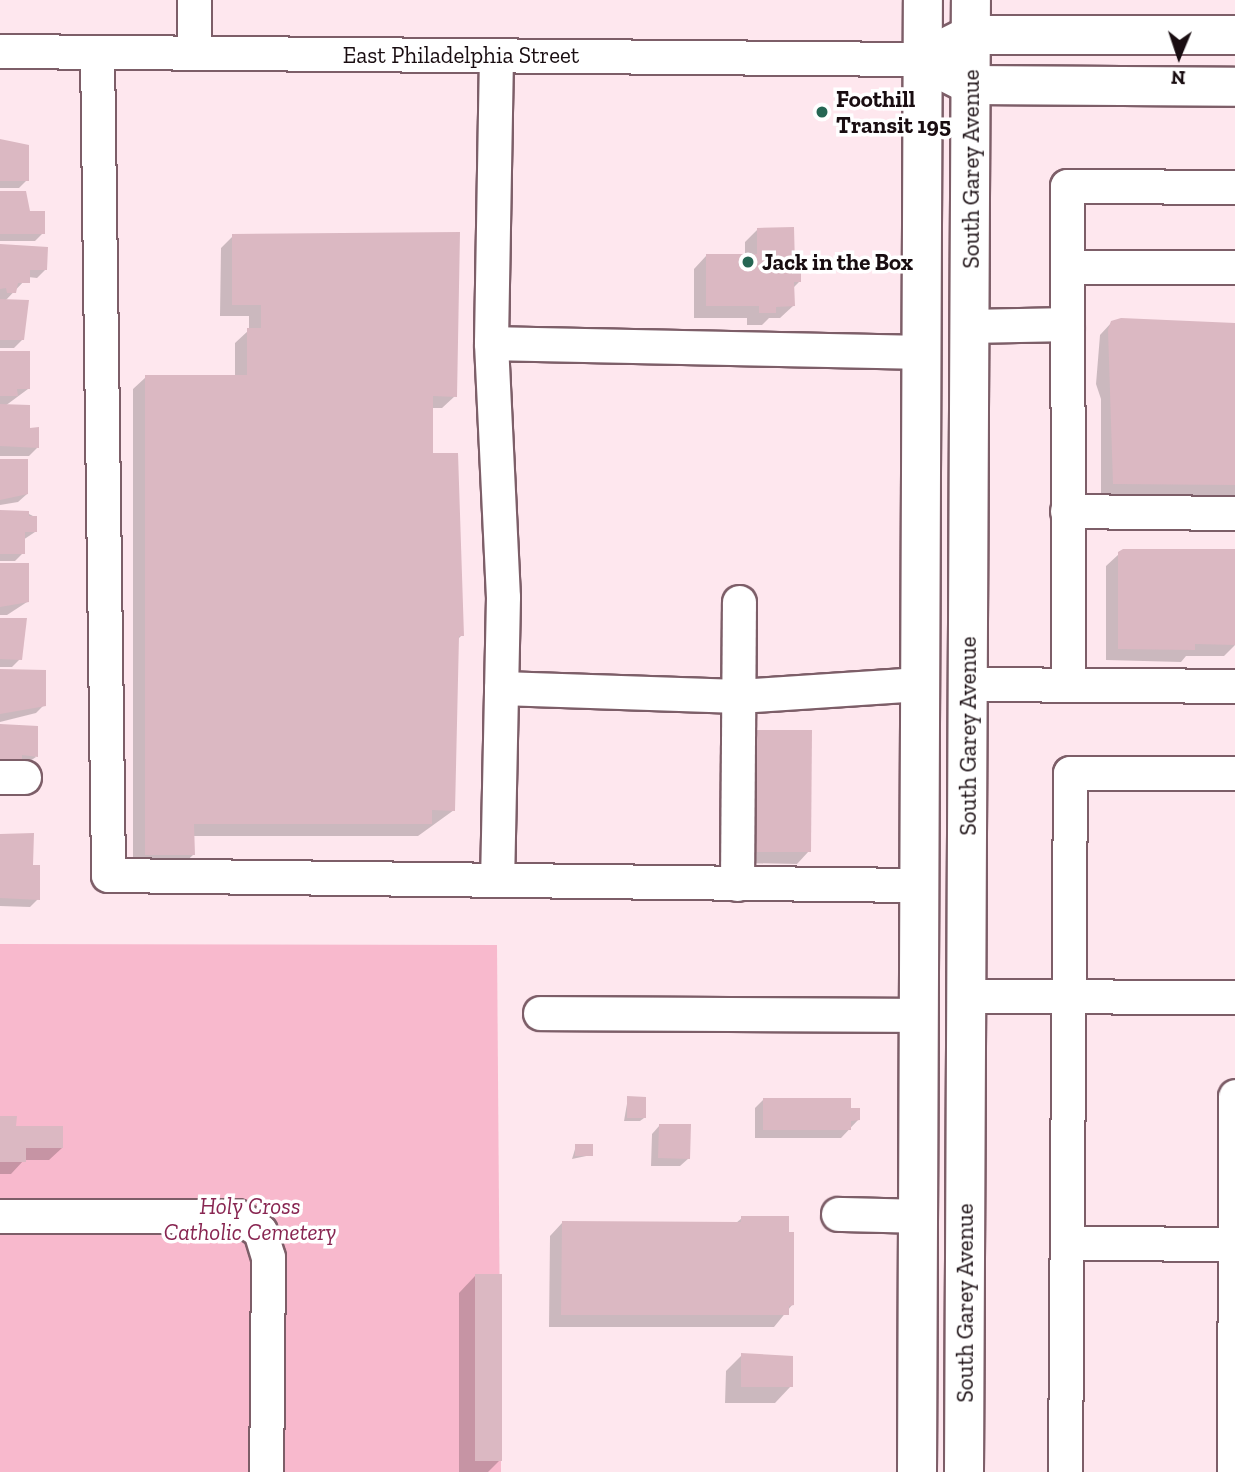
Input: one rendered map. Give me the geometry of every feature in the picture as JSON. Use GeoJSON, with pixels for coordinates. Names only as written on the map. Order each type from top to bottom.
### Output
{"type":"FeatureCollection","features":[{"type":"Feature","properties":{"kind":"main road","name":"South Garey Avenue"},"geometry":{"type":"LineString","coordinates":[[917,1472],[922,0]]}},
{"type":"Feature","properties":{"kind":"main road","name":"South Garey Avenue"},"geometry":{"type":"LineString","coordinates":[[964,1472],[971,17]]}},
{"type":"Feature","properties":{"kind":"main road"},"geometry":{"type":"LineString","coordinates":[[1235,36],[971,17],[922,59],[971,85],[1235,87]]}},
{"type":"Feature","properties":{"kind":"main road"},"geometry":{"type":"LineString","coordinates":[[920,684],[969,684]]}},
{"type":"Feature","properties":{"kind":"street"},"geometry":{"type":"LineString","coordinates":[[194,0],[194,53]]}},
{"type":"Feature","properties":{"kind":"street","name":"East Philadelphia Street"},"geometry":{"type":"LineString","coordinates":[[0,51],[922,59]]}},
{"type":"Feature","properties":{"kind":"street"},"geometry":{"type":"LineString","coordinates":[[97,52],[108,876],[919,886]]}},
{"type":"Feature","properties":{"kind":"street"},"geometry":{"type":"LineString","coordinates":[[496,55],[491,343],[503,597],[496,880]]}},
{"type":"Feature","properties":{"kind":"street"},"geometry":{"type":"LineString","coordinates":[[1069,685],[1067,186],[1235,187]]}},
{"type":"Feature","properties":{"kind":"street"},"geometry":{"type":"LineString","coordinates":[[1067,267],[1235,267]]}},
{"type":"Feature","properties":{"kind":"street"},"geometry":{"type":"LineString","coordinates":[[971,326],[1067,324]]}},
{"type":"Feature","properties":{"kind":"street"},"geometry":{"type":"LineString","coordinates":[[491,343],[921,352]]}},
{"type":"Feature","properties":{"kind":"street"},"geometry":{"type":"LineString","coordinates":[[1067,511],[1235,513]]}},
{"type":"Feature","properties":{"kind":"street"},"geometry":{"type":"LineString","coordinates":[[737,884],[740,602]]}},
{"type":"Feature","properties":{"kind":"street"},"geometry":{"type":"LineString","coordinates":[[501,688],[739,696],[920,684]]}},
{"type":"Feature","properties":{"kind":"street"},"geometry":{"type":"LineString","coordinates":[[969,684],[1235,686]]}},
{"type":"Feature","properties":{"kind":"street"},"geometry":{"type":"LineString","coordinates":[[1065,1472],[1070,773],[1235,774]]}},
{"type":"Feature","properties":{"kind":"street"},"geometry":{"type":"LineString","coordinates":[[967,996],[1235,997]]}},
{"type":"Feature","properties":{"kind":"street"},"geometry":{"type":"LineString","coordinates":[[540,1013],[918,1015]]}},
{"type":"Feature","properties":{"kind":"street"},"geometry":{"type":"LineString","coordinates":[[1234,1472],[1235,1096]]}},
{"type":"Feature","properties":{"kind":"street"},"geometry":{"type":"LineString","coordinates":[[838,1214],[918,1216]]}},
{"type":"Feature","properties":{"kind":"street"},"geometry":{"type":"LineString","coordinates":[[0,1216],[237,1216],[260,1231],[268,1258],[266,1472]]}},
{"type":"Feature","properties":{"kind":"street"},"geometry":{"type":"LineString","coordinates":[[1067,1243],[1235,1244]]}},
{"type":"Feature","properties":{"kind":"green space","name":"Holy Cross Catholic Cemetery"},"geometry":{"type":"Polygon","coordinates":[[[0,944],[497,945],[501,1472],[0,1472],[0,944]]]}},
{"type":"Feature","properties":{"kind":"building"},"geometry":{"type":"Polygon","coordinates":[[[0,139],[29,145],[29,181],[0,181],[0,139]]]}},
{"type":"Feature","properties":{"kind":"building"},"geometry":{"type":"Polygon","coordinates":[[[0,191],[26,191],[30,211],[45,211],[45,234],[0,234],[0,191]]]}},
{"type":"Feature","properties":{"kind":"building"},"geometry":{"type":"Polygon","coordinates":[[[794,227],[795,266],[801,266],[801,282],[794,282],[795,306],[776,307],[776,313],[759,313],[759,306],[706,306],[706,254],[757,254],[757,228],[794,227]]]}},
{"type":"Feature","properties":{"kind":"building"},"geometry":{"type":"Polygon","coordinates":[[[460,232],[457,397],[433,396],[433,453],[458,453],[464,636],[459,636],[455,811],[432,810],[432,824],[194,824],[195,855],[145,855],[145,375],[247,375],[247,328],[261,328],[261,305],[232,305],[232,234],[460,232]]]}},
{"type":"Feature","properties":{"kind":"building"},"geometry":{"type":"Polygon","coordinates":[[[0,244],[48,247],[47,270],[30,270],[30,283],[18,283],[16,293],[7,293],[6,288],[0,289],[0,244]]]}},
{"type":"Feature","properties":{"kind":"building"},"geometry":{"type":"Polygon","coordinates":[[[0,299],[29,300],[24,340],[0,340],[0,299]]]}},
{"type":"Feature","properties":{"kind":"building"},"geometry":{"type":"Polygon","coordinates":[[[1121,318],[1235,323],[1235,485],[1113,484],[1108,330],[1111,321],[1121,318]]]}},
{"type":"Feature","properties":{"kind":"building"},"geometry":{"type":"Polygon","coordinates":[[[0,351],[30,351],[30,389],[17,389],[18,396],[0,396],[0,351]]]}},
{"type":"Feature","properties":{"kind":"building"},"geometry":{"type":"Polygon","coordinates":[[[0,404],[30,405],[30,428],[39,427],[39,448],[0,446],[0,404]]]}},
{"type":"Feature","properties":{"kind":"building"},"geometry":{"type":"Polygon","coordinates":[[[0,459],[28,459],[28,494],[0,500],[0,459]]]}},
{"type":"Feature","properties":{"kind":"building"},"geometry":{"type":"Polygon","coordinates":[[[0,510],[29,511],[29,516],[37,516],[37,532],[25,532],[25,554],[0,554],[0,510]]]}},
{"type":"Feature","properties":{"kind":"building"},"geometry":{"type":"Polygon","coordinates":[[[1123,549],[1235,549],[1235,645],[1195,644],[1195,650],[1118,649],[1118,552],[1123,549]]]}},
{"type":"Feature","properties":{"kind":"building"},"geometry":{"type":"Polygon","coordinates":[[[0,563],[29,563],[29,602],[0,607],[0,563]]]}},
{"type":"Feature","properties":{"kind":"building"},"geometry":{"type":"Polygon","coordinates":[[[0,618],[27,618],[22,660],[0,659],[0,618]]]}},
{"type":"Feature","properties":{"kind":"building"},"geometry":{"type":"Polygon","coordinates":[[[0,669],[46,670],[46,706],[0,714],[0,669]]]}},
{"type":"Feature","properties":{"kind":"building"},"geometry":{"type":"Polygon","coordinates":[[[0,724],[38,726],[38,757],[22,755],[22,765],[0,765],[0,724]]]}},
{"type":"Feature","properties":{"kind":"building"},"geometry":{"type":"Polygon","coordinates":[[[754,730],[812,730],[811,852],[753,852],[754,730]]]}},
{"type":"Feature","properties":{"kind":"building"},"geometry":{"type":"Polygon","coordinates":[[[34,833],[33,865],[40,865],[40,900],[0,898],[0,834],[34,833]]]}},
{"type":"Feature","properties":{"kind":"building"},"geometry":{"type":"Polygon","coordinates":[[[627,1096],[646,1097],[646,1118],[627,1118],[627,1096]]]}},
{"type":"Feature","properties":{"kind":"building"},"geometry":{"type":"Polygon","coordinates":[[[763,1098],[851,1098],[851,1108],[860,1108],[860,1120],[851,1121],[851,1130],[763,1130],[763,1098]]]}},
{"type":"Feature","properties":{"kind":"building"},"geometry":{"type":"Polygon","coordinates":[[[0,1116],[17,1116],[16,1126],[63,1126],[63,1148],[26,1148],[26,1162],[0,1162],[0,1116]]]}},
{"type":"Feature","properties":{"kind":"building"},"geometry":{"type":"Polygon","coordinates":[[[659,1124],[691,1124],[690,1159],[658,1158],[659,1124]]]}},
{"type":"Feature","properties":{"kind":"building"},"geometry":{"type":"Polygon","coordinates":[[[575,1144],[593,1144],[593,1156],[575,1156],[575,1144]]]}},
{"type":"Feature","properties":{"kind":"building"},"geometry":{"type":"Polygon","coordinates":[[[741,1216],[789,1216],[789,1232],[794,1232],[794,1305],[789,1306],[789,1315],[561,1315],[562,1221],[741,1222],[741,1216]]]}},
{"type":"Feature","properties":{"kind":"building"},"geometry":{"type":"Polygon","coordinates":[[[475,1274],[502,1274],[502,1461],[475,1461],[475,1274]]]}},
{"type":"Feature","properties":{"kind":"building"},"geometry":{"type":"Polygon","coordinates":[[[741,1353],[793,1356],[793,1387],[741,1387],[741,1353]]]}},
{"type":"Feature","properties":{"kind":"place","name":"Foothill Transit 195"},"geometry":{"type":"Point","coordinates":[822,112]}},
{"type":"Feature","properties":{"kind":"place","name":"Jack in the Box"},"geometry":{"type":"Point","coordinates":[748,262]}}]}
